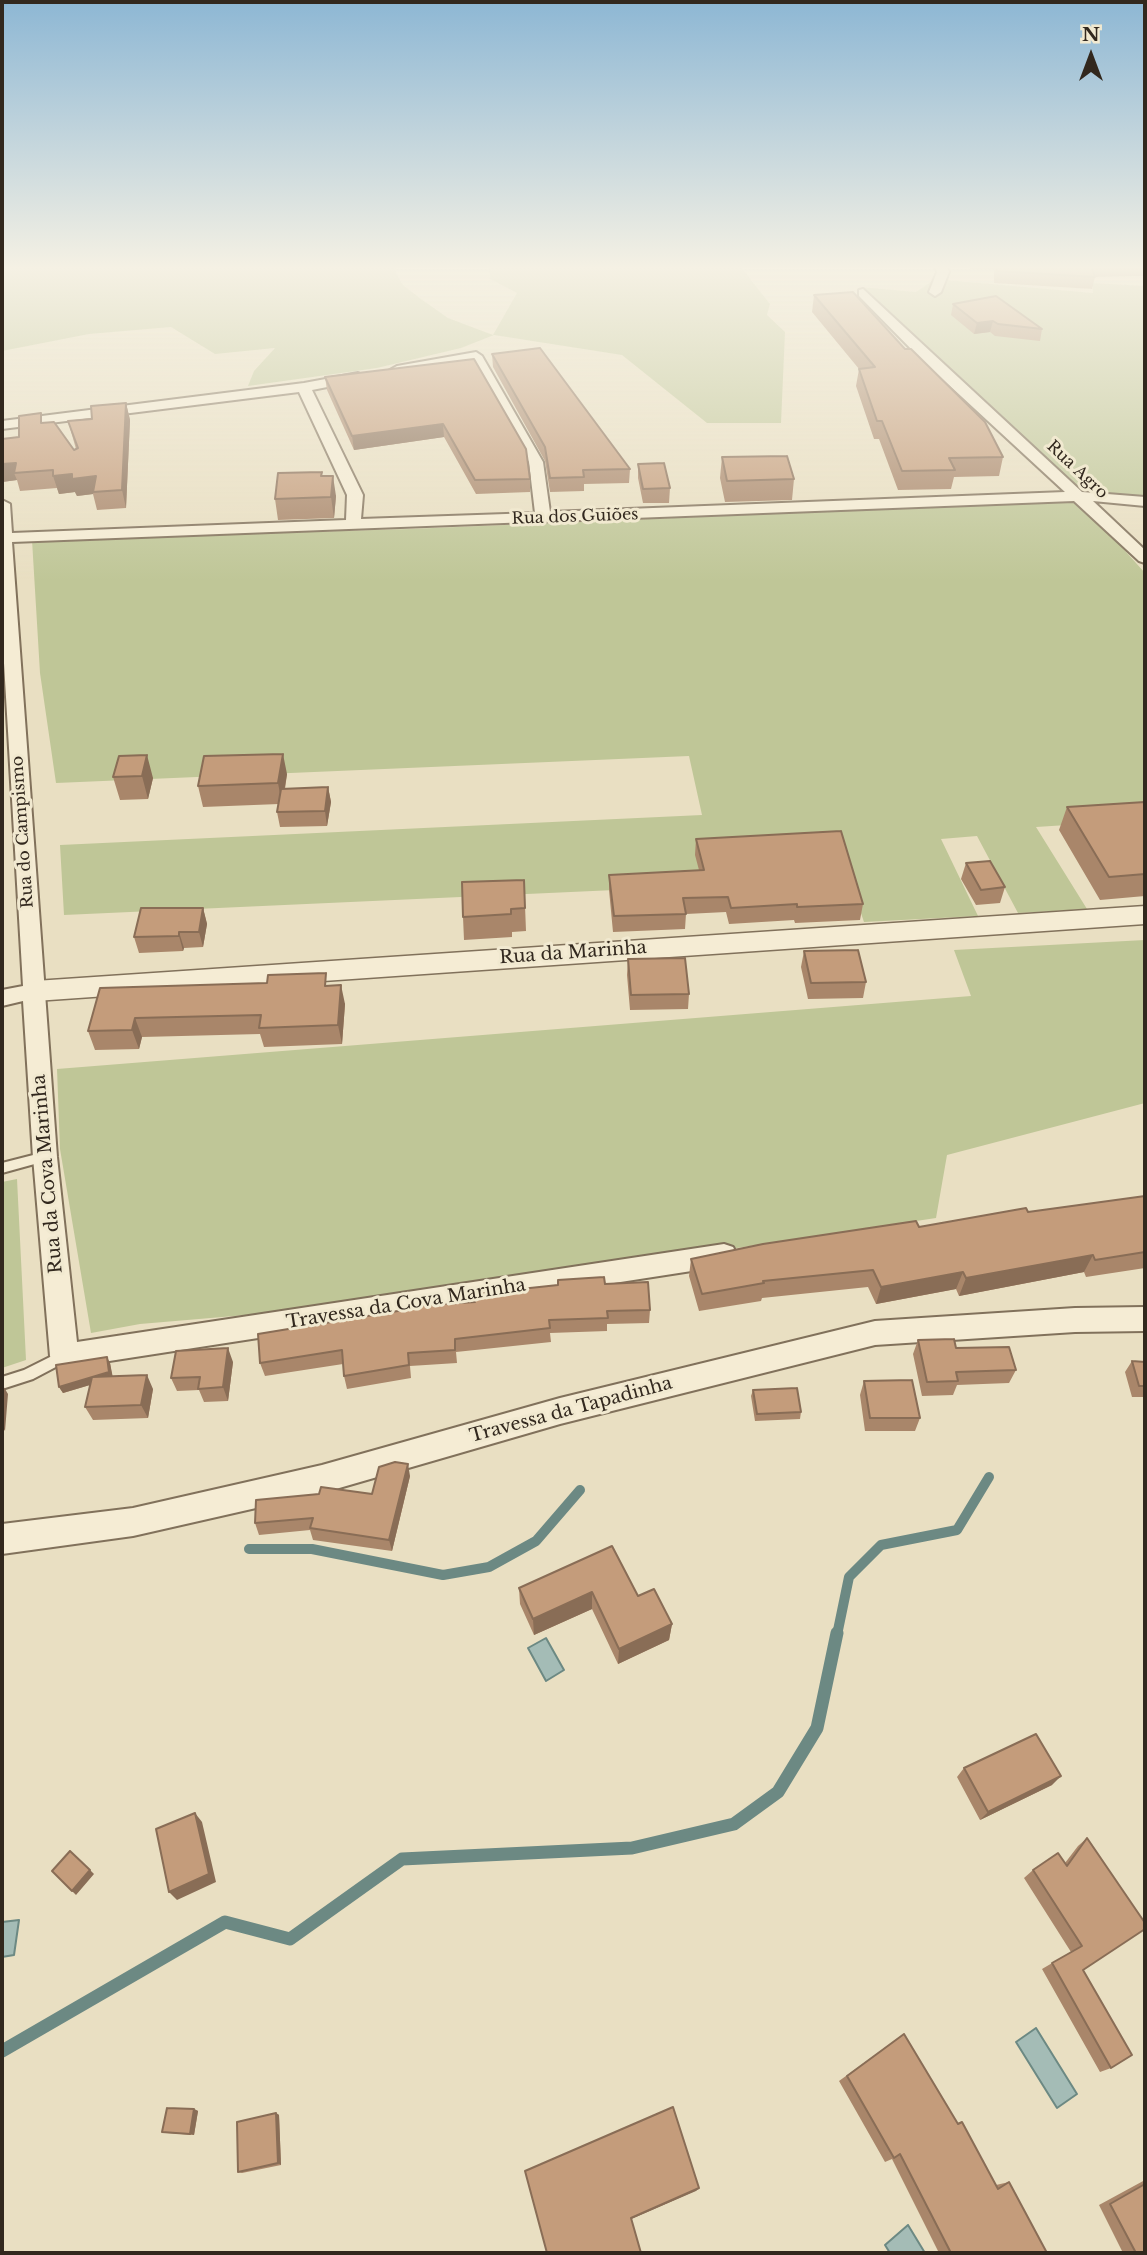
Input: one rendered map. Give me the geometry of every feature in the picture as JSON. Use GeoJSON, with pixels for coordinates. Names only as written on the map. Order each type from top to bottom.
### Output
{"type":"FeatureCollection","features":[{"type":"Feature","properties":{"kind":"street"},"geometry":{"type":"LineString","coordinates":[[2,425],[304,387],[392,371]]}},
{"type":"Feature","properties":{"kind":"street"},"geometry":{"type":"LineString","coordinates":[[484,371],[536,462],[543,518]]}},
{"type":"Feature","properties":{"kind":"street","name":"Rua Agro"},"geometry":{"type":"LineString","coordinates":[[943,371],[1145,558]]}},
{"type":"Feature","properties":{"kind":"street"},"geometry":{"type":"LineString","coordinates":[[304,387],[355,495],[353,525]]}},
{"type":"Feature","properties":{"kind":"street","name":"Rua dos Guiões"},"geometry":{"type":"LineString","coordinates":[[4,538],[1080,496],[1145,501]]}},
{"type":"Feature","properties":{"kind":"street","name":"Rua do Campismo"},"geometry":{"type":"LineString","coordinates":[[2,504],[7,691],[35,992]]}},
{"type":"Feature","properties":{"kind":"street","name":"Rua da Marinha"},"geometry":{"type":"LineString","coordinates":[[2,998],[35,992],[1145,915]]}},
{"type":"Feature","properties":{"kind":"street","name":"Rua da Cova Marinha"},"geometry":{"type":"LineString","coordinates":[[35,992],[45,1157],[64,1356]]}},
{"type":"Feature","properties":{"kind":"street","name":"Travessa da Cova Marinha"},"geometry":{"type":"LineString","coordinates":[[64,1356],[746,1251]]}},
{"type":"Feature","properties":{"kind":"street","name":"Travessa da Tapadinha"},"geometry":{"type":"LineString","coordinates":[[2,1539],[133,1522],[323,1479],[560,1411],[875,1334],[1074,1320],[1145,1319]]}},
{"type":"Feature","properties":{"kind":"lane"},"geometry":{"type":"LineString","coordinates":[[2,1168],[45,1157]]}},
{"type":"Feature","properties":{"kind":"lane","name":"Travessa da Cova Marinha"},"geometry":{"type":"LineString","coordinates":[[2,1383],[28,1375],[64,1356]]}},
{"type":"Feature","properties":{"kind":"green space"},"geometry":{"type":"Polygon","coordinates":[[[254,371],[354,371],[248,386],[254,371]]]}},
{"type":"Feature","properties":{"kind":"green space"},"geometry":{"type":"Polygon","coordinates":[[[642,371],[783,371],[781,423],[707,423],[642,371]]]}},
{"type":"Feature","properties":{"kind":"green space"},"geometry":{"type":"Polygon","coordinates":[[[948,371],[1145,371],[1145,505],[1084,501],[1145,573],[1145,820],[1036,827],[1087,909],[1018,913],[977,836],[941,839],[978,916],[864,922],[838,846],[703,886],[64,915],[60,845],[702,815],[689,756],[56,783],[40,673],[32,540],[409,529],[1081,501],[948,371]]]}},
{"type":"Feature","properties":{"kind":"green space"},"geometry":{"type":"Polygon","coordinates":[[[1145,940],[1145,1103],[947,1155],[936,1218],[352,1306],[140,1324],[91,1333],[60,1149],[57,1069],[971,996],[954,950],[1145,940]]]}},
{"type":"Feature","properties":{"kind":"green space"},"geometry":{"type":"Polygon","coordinates":[[[17,1179],[26,1360],[2,1368],[2,1182],[17,1179]]]}},
{"type":"Feature","properties":{"kind":"water"},"geometry":{"type":"Polygon","coordinates":[[[546,1638],[564,1670],[546,1681],[528,1648],[546,1638]]]}},
{"type":"Feature","properties":{"kind":"water"},"geometry":{"type":"Polygon","coordinates":[[[19,1920],[14,1955],[2,1957],[2,1922],[19,1920]]]}},
{"type":"Feature","properties":{"kind":"water"},"geometry":{"type":"Polygon","coordinates":[[[1036,2028],[1077,2094],[1057,2108],[1016,2042],[1036,2028]]]}},
{"type":"Feature","properties":{"kind":"water"},"geometry":{"type":"Polygon","coordinates":[[[908,2225],[925,2253],[890,2253],[885,2245],[908,2225]]]}},
{"type":"Feature","properties":{"kind":"building"},"geometry":{"type":"Polygon","coordinates":[[[373,371],[481,371],[526,449],[530,479],[475,480],[443,424],[352,436],[325,377],[373,371]]]}},
{"type":"Feature","properties":{"kind":"building"},"geometry":{"type":"Polygon","coordinates":[[[502,371],[557,371],[630,469],[583,470],[584,477],[550,478],[545,447],[502,371]]]}},
{"type":"Feature","properties":{"kind":"building"},"geometry":{"type":"Polygon","coordinates":[[[860,371],[934,371],[985,422],[1003,457],[949,458],[955,470],[902,471],[882,421],[877,421],[860,371]]]}},
{"type":"Feature","properties":{"kind":"building"},"geometry":{"type":"Polygon","coordinates":[[[126,403],[122,490],[93,492],[96,476],[72,479],[72,474],[53,476],[53,470],[14,473],[16,463],[2,464],[2,439],[19,437],[19,416],[41,413],[41,423],[54,422],[74,450],[78,448],[68,421],[92,419],[91,406],[126,403]]]}},
{"type":"Feature","properties":{"kind":"building"},"geometry":{"type":"Polygon","coordinates":[[[787,456],[794,479],[727,481],[722,457],[787,456]]]}},
{"type":"Feature","properties":{"kind":"building"},"geometry":{"type":"Polygon","coordinates":[[[664,463],[670,488],[643,489],[638,464],[664,463]]]}},
{"type":"Feature","properties":{"kind":"building"},"geometry":{"type":"Polygon","coordinates":[[[322,472],[321,476],[333,476],[331,497],[275,499],[278,473],[322,472]]]}},
{"type":"Feature","properties":{"kind":"building"},"geometry":{"type":"Polygon","coordinates":[[[283,754],[278,783],[198,786],[204,756],[283,754]]]}},
{"type":"Feature","properties":{"kind":"building"},"geometry":{"type":"Polygon","coordinates":[[[147,755],[142,776],[113,777],[119,756],[147,755]]]}},
{"type":"Feature","properties":{"kind":"building"},"geometry":{"type":"Polygon","coordinates":[[[328,787],[325,811],[277,812],[281,789],[328,787]]]}},
{"type":"Feature","properties":{"kind":"building"},"geometry":{"type":"Polygon","coordinates":[[[1145,802],[1145,874],[1109,877],[1067,807],[1145,802]]]}},
{"type":"Feature","properties":{"kind":"building"},"geometry":{"type":"Polygon","coordinates":[[[841,831],[863,904],[731,908],[728,897],[683,898],[686,914],[614,916],[609,875],[704,870],[696,839],[841,831]]]}},
{"type":"Feature","properties":{"kind":"building"},"geometry":{"type":"Polygon","coordinates":[[[990,861],[1005,887],[981,890],[966,863],[990,861]]]}},
{"type":"Feature","properties":{"kind":"building"},"geometry":{"type":"Polygon","coordinates":[[[524,880],[525,908],[511,909],[511,914],[463,917],[462,882],[524,880]]]}},
{"type":"Feature","properties":{"kind":"building"},"geometry":{"type":"Polygon","coordinates":[[[141,908],[203,908],[199,932],[179,932],[179,936],[134,937],[141,908]]]}},
{"type":"Feature","properties":{"kind":"building"},"geometry":{"type":"Polygon","coordinates":[[[858,950],[866,982],[811,983],[804,951],[858,950]]]}},
{"type":"Feature","properties":{"kind":"building"},"geometry":{"type":"Polygon","coordinates":[[[685,958],[689,994],[631,995],[628,959],[685,958]]]}},
{"type":"Feature","properties":{"kind":"building"},"geometry":{"type":"Polygon","coordinates":[[[326,973],[325,986],[341,985],[338,1025],[259,1028],[261,1015],[135,1018],[132,1030],[88,1031],[100,988],[267,983],[268,975],[326,973]]]}},
{"type":"Feature","properties":{"kind":"building"},"geometry":{"type":"Polygon","coordinates":[[[1145,1196],[1145,1252],[1095,1260],[1093,1255],[966,1278],[963,1272],[881,1287],[873,1270],[763,1281],[764,1283],[702,1294],[691,1259],[763,1244],[916,1221],[919,1227],[1026,1208],[1028,1212],[1145,1196]]]}},
{"type":"Feature","properties":{"kind":"building"},"geometry":{"type":"Polygon","coordinates":[[[604,1277],[605,1284],[648,1282],[650,1310],[607,1311],[608,1318],[549,1320],[550,1328],[455,1339],[455,1350],[408,1353],[409,1365],[344,1376],[342,1350],[260,1363],[258,1334],[410,1309],[410,1306],[475,1302],[474,1294],[558,1285],[558,1280],[604,1277]]]}},
{"type":"Feature","properties":{"kind":"building"},"geometry":{"type":"Polygon","coordinates":[[[954,1339],[956,1348],[1009,1347],[1016,1370],[956,1372],[958,1381],[927,1382],[918,1340],[954,1339]]]}},
{"type":"Feature","properties":{"kind":"building"},"geometry":{"type":"Polygon","coordinates":[[[228,1348],[223,1387],[198,1389],[200,1377],[171,1378],[176,1351],[228,1348]]]}},
{"type":"Feature","properties":{"kind":"building"},"geometry":{"type":"Polygon","coordinates":[[[107,1357],[109,1372],[59,1387],[56,1365],[107,1357]]]}},
{"type":"Feature","properties":{"kind":"building"},"geometry":{"type":"Polygon","coordinates":[[[1132,1361],[1145,1362],[1145,1386],[1139,1386],[1132,1361]]]}},
{"type":"Feature","properties":{"kind":"building"},"geometry":{"type":"Polygon","coordinates":[[[147,1375],[141,1405],[85,1407],[92,1377],[147,1375]]]}},
{"type":"Feature","properties":{"kind":"building"},"geometry":{"type":"Polygon","coordinates":[[[912,1380],[920,1418],[870,1418],[864,1381],[912,1380]]]}},
{"type":"Feature","properties":{"kind":"building"},"geometry":{"type":"Polygon","coordinates":[[[797,1388],[801,1412],[757,1414],[753,1390],[797,1388]]]}},
{"type":"Feature","properties":{"kind":"building"},"geometry":{"type":"Polygon","coordinates":[[[395,1462],[408,1464],[389,1540],[310,1528],[313,1518],[255,1523],[256,1500],[319,1494],[321,1487],[372,1494],[379,1467],[395,1462]]]}},
{"type":"Feature","properties":{"kind":"building"},"geometry":{"type":"Polygon","coordinates":[[[612,1546],[638,1596],[654,1589],[672,1624],[619,1649],[592,1592],[533,1619],[519,1588],[612,1546]]]}},
{"type":"Feature","properties":{"kind":"building"},"geometry":{"type":"Polygon","coordinates":[[[1036,1734],[1061,1776],[988,1812],[964,1768],[1036,1734]]]}},
{"type":"Feature","properties":{"kind":"building"},"geometry":{"type":"Polygon","coordinates":[[[195,1813],[209,1874],[169,1892],[156,1829],[195,1813]]]}},
{"type":"Feature","properties":{"kind":"building"},"geometry":{"type":"Polygon","coordinates":[[[1087,1838],[1145,1923],[1145,1929],[1083,1970],[1132,2055],[1111,2068],[1052,1963],[1082,1946],[1033,1870],[1058,1853],[1067,1866],[1087,1838]]]}},
{"type":"Feature","properties":{"kind":"building"},"geometry":{"type":"Polygon","coordinates":[[[70,1851],[90,1870],[72,1891],[52,1871],[70,1851]]]}},
{"type":"Feature","properties":{"kind":"building"},"geometry":{"type":"Polygon","coordinates":[[[904,2034],[958,2124],[962,2122],[998,2189],[1009,2182],[1047,2253],[951,2253],[900,2154],[894,2158],[847,2076],[904,2034]]]}},
{"type":"Feature","properties":{"kind":"building"},"geometry":{"type":"Polygon","coordinates":[[[673,2107],[699,2188],[631,2218],[641,2253],[547,2253],[525,2171],[673,2107]]]}},
{"type":"Feature","properties":{"kind":"building"},"geometry":{"type":"Polygon","coordinates":[[[167,2108],[194,2109],[190,2134],[162,2132],[167,2108]]]}},
{"type":"Feature","properties":{"kind":"building"},"geometry":{"type":"Polygon","coordinates":[[[276,2113],[278,2163],[238,2172],[237,2122],[276,2113]]]}},
{"type":"Feature","properties":{"kind":"building"},"geometry":{"type":"Polygon","coordinates":[[[1145,2184],[1145,2253],[1136,2253],[1110,2204],[1145,2184]]]}},
{"type":"Feature","properties":{"kind":"waterway"},"geometry":{"type":"LineString","coordinates":[[837,1635],[849,1577],[881,1545],[957,1530],[989,1477]]}},
{"type":"Feature","properties":{"kind":"waterway"},"geometry":{"type":"LineString","coordinates":[[249,1549],[312,1549],[443,1575],[489,1567],[536,1541],[580,1490]]}},
{"type":"Feature","properties":{"kind":"waterway"},"geometry":{"type":"LineString","coordinates":[[2,2051],[225,1922],[290,1939],[402,1859],[632,1848],[734,1824],[778,1792],[817,1728],[837,1633]]}}]}
